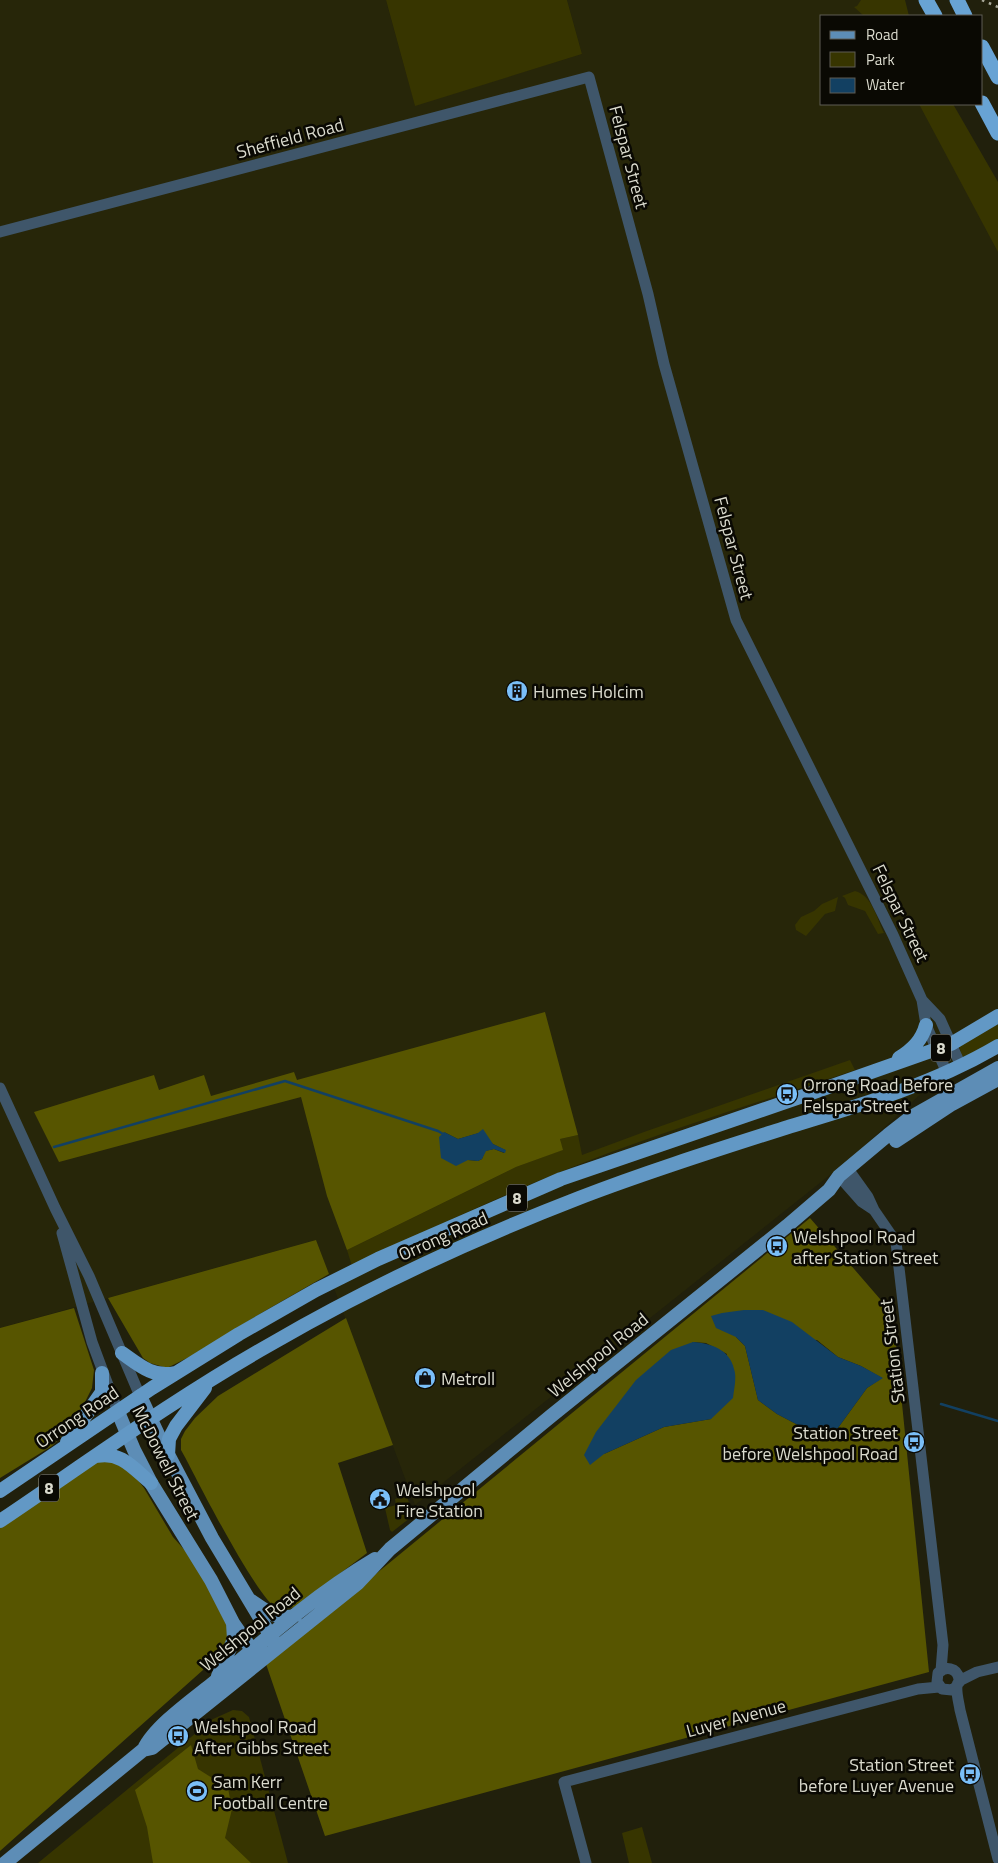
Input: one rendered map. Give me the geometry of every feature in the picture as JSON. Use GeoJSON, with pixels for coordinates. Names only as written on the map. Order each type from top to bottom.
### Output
{"type":"FeatureCollection","features":[{"type":"Feature","properties":{"kind":"highway"},"geometry":{"type":"LineString","coordinates":[[926,0],[934,15]]}},
{"type":"Feature","properties":{"kind":"highway"},"geometry":{"type":"LineString","coordinates":[[983,49],[998,77]]}},
{"type":"Feature","properties":{"kind":"highway"},"geometry":{"type":"LineString","coordinates":[[983,105],[998,133]]}},
{"type":"Feature","properties":{"kind":"highway","name":"Orrong Road"},"geometry":{"type":"LineString","coordinates":[[0,1491],[175,1373],[239,1334],[378,1259],[561,1179],[944,1046],[998,1016]]}},
{"type":"Feature","properties":{"kind":"highway"},"geometry":{"type":"LineString","coordinates":[[879,1070],[913,1048],[923,1037],[926,1025]]}},
{"type":"Feature","properties":{"kind":"highway","name":"Orrong Road"},"geometry":{"type":"LineString","coordinates":[[0,1521],[150,1419],[212,1380],[272,1343],[374,1289],[510,1226],[580,1198],[680,1162],[859,1106],[947,1073],[998,1046]]}},
{"type":"Feature","properties":{"kind":"highway"},"geometry":{"type":"LineString","coordinates":[[122,1353],[152,1373],[160,1375],[175,1373]]}},
{"type":"Feature","properties":{"kind":"highway"},"geometry":{"type":"LineString","coordinates":[[61,1450],[102,1392],[102,1373]]}},
{"type":"Feature","properties":{"kind":"highway"},"geometry":{"type":"LineString","coordinates":[[168,1455],[169,1439],[176,1426],[212,1380]]}},
{"type":"Feature","properties":{"kind":"highway"},"geometry":{"type":"LineString","coordinates":[[97,1456],[105,1454],[118,1456],[151,1482]]}},
{"type":"Feature","properties":{"kind":"main road"},"geometry":{"type":"LineString","coordinates":[[846,1176],[912,1118],[998,1068]]}},
{"type":"Feature","properties":{"kind":"main road"},"geometry":{"type":"LineString","coordinates":[[846,1176],[918,1125],[998,1080]]}},
{"type":"Feature","properties":{"kind":"main road","name":"Welshpool Road"},"geometry":{"type":"LineString","coordinates":[[144,1750],[148,1740],[216,1680],[256,1656],[278,1648],[358,1583],[390,1549],[846,1176]]}},
{"type":"Feature","properties":{"kind":"main road","name":"McDowell Street"},"geometry":{"type":"LineString","coordinates":[[140,1396],[168,1455],[212,1538],[278,1648]]}},
{"type":"Feature","properties":{"kind":"main road","name":"McDowell Street"},"geometry":{"type":"LineString","coordinates":[[118,1412],[127,1435],[151,1482],[211,1580],[233,1623],[256,1656]]}},
{"type":"Feature","properties":{"kind":"main road","name":"Welshpool Road"},"geometry":{"type":"LineString","coordinates":[[5,1863],[144,1750],[152,1748],[256,1656],[270,1636],[348,1574],[390,1549]]}},
{"type":"Feature","properties":{"kind":"main road"},"geometry":{"type":"LineString","coordinates":[[246,1596],[269,1613],[282,1618],[296,1615]]}},
{"type":"Feature","properties":{"kind":"main road"},"geometry":{"type":"LineString","coordinates":[[216,1680],[234,1639],[233,1623]]}},
{"type":"Feature","properties":{"kind":"street","name":"Sheffield Road"},"geometry":{"type":"LineString","coordinates":[[0,232],[589,77]]}},
{"type":"Feature","properties":{"kind":"street","name":"Felspar Street"},"geometry":{"type":"LineString","coordinates":[[589,77],[648,294],[664,364],[736,620],[893,935],[922,1000],[926,1025],[961,1066]]}},
{"type":"Feature","properties":{"kind":"street","name":"Felspar Street"},"geometry":{"type":"LineString","coordinates":[[922,1000],[940,1018],[947,1073]]}},
{"type":"Feature","properties":{"kind":"street","name":"McDowell Street"},"geometry":{"type":"LineString","coordinates":[[0,1088],[55,1208],[89,1276],[140,1396]]}},
{"type":"Feature","properties":{"kind":"street","name":"Station Street"},"geometry":{"type":"LineString","coordinates":[[846,1176],[868,1197],[874,1210],[892,1235],[898,1251],[948,1679],[960,1710],[998,1859]]}},
{"type":"Feature","properties":{"kind":"street","name":"McDowell Street"},"geometry":{"type":"LineString","coordinates":[[55,1208],[92,1342],[118,1412]]}},
{"type":"Feature","properties":{"kind":"street"},"geometry":{"type":"LineString","coordinates":[[948,1679],[998,1667]]}},
{"type":"Feature","properties":{"kind":"street","name":"Luyer Avenue"},"geometry":{"type":"LineString","coordinates":[[586,1863],[564,1782],[918,1690],[948,1679]]}},
{"type":"Feature","properties":{"kind":"shaded area"},"geometry":{"type":"Polygon","coordinates":[[[0,0],[386,0],[415,105],[582,54],[567,0],[870,0],[878,15],[820,15],[820,105],[927,105],[998,235],[998,1023],[850,1159],[415,1505],[316,1240],[0,1328],[0,0]]]}},
{"type":"Feature","properties":{"kind":"shaded area"},"geometry":{"type":"Polygon","coordinates":[[[545,1012],[578,1135],[560,1139],[563,1150],[516,1167],[347,1250],[327,1196],[301,1097],[59,1162],[34,1112],[154,1075],[159,1090],[204,1075],[211,1096],[294,1072],[297,1080],[545,1012]],[[444,1132],[468,1160],[478,1161],[482,1159],[485,1151],[494,1149],[504,1153],[505,1150],[493,1144],[479,1133],[458,1139],[444,1132]]]}},
{"type":"Feature","properties":{"kind":"shaded area"},"geometry":{"type":"Polygon","coordinates":[[[810,1218],[893,1314],[929,1672],[325,1836],[266,1664],[810,1218]],[[736,1337],[745,1346],[758,1400],[777,1414],[819,1436],[835,1432],[867,1388],[882,1378],[861,1366],[838,1357],[817,1340],[736,1337]],[[693,1342],[604,1454],[664,1427],[711,1419],[727,1354],[706,1343],[693,1342]]]}},
{"type":"Feature","properties":{"kind":"shaded area"},"geometry":{"type":"Polygon","coordinates":[[[316,1240],[329,1274],[191,1356],[167,1368],[150,1363],[143,1358],[108,1298],[316,1240]]]}},
{"type":"Feature","properties":{"kind":"shaded area"},"geometry":{"type":"Polygon","coordinates":[[[74,1308],[94,1370],[92,1388],[83,1406],[65,1433],[52,1446],[0,1478],[0,1328],[74,1308]]]}},
{"type":"Feature","properties":{"kind":"shaded area"},"geometry":{"type":"Polygon","coordinates":[[[346,1318],[393,1445],[338,1463],[367,1553],[297,1606],[280,1610],[269,1602],[257,1586],[230,1541],[181,1450],[181,1439],[195,1418],[218,1396],[346,1318]]]}},
{"type":"Feature","properties":{"kind":"shaded area"},"geometry":{"type":"Polygon","coordinates":[[[109,1459],[130,1470],[144,1488],[173,1537],[196,1563],[227,1625],[229,1635],[225,1648],[220,1645],[203,1670],[0,1851],[0,1528],[94,1463],[109,1459]]]}},
{"type":"Feature","properties":{"kind":"shaded area"},"geometry":{"type":"Polygon","coordinates":[[[191,1745],[198,1769],[228,1788],[232,1809],[225,1838],[251,1863],[153,1863],[147,1827],[135,1790],[191,1745]]]}},
{"type":"Feature","properties":{"kind":"green space"},"geometry":{"type":"Polygon","coordinates":[[[386,0],[567,0],[582,54],[415,106],[386,0]]]}},
{"type":"Feature","properties":{"kind":"green space"},"geometry":{"type":"Polygon","coordinates":[[[861,0],[905,0],[909,15],[863,15],[854,7],[861,0]]]}},
{"type":"Feature","properties":{"kind":"green space"},"geometry":{"type":"Polygon","coordinates":[[[920,105],[954,105],[998,182],[998,252],[920,105]]]}},
{"type":"Feature","properties":{"kind":"green space"},"geometry":{"type":"Polygon","coordinates":[[[855,891],[861,893],[870,902],[884,933],[878,934],[865,911],[848,905],[842,896],[855,891]]]}},
{"type":"Feature","properties":{"kind":"green space"},"geometry":{"type":"Polygon","coordinates":[[[838,897],[835,911],[825,914],[806,936],[796,930],[795,925],[801,917],[838,897]]]}},
{"type":"Feature","properties":{"kind":"green space"},"geometry":{"type":"Polygon","coordinates":[[[998,1024],[998,1039],[963,1059],[959,1046],[998,1024]]]}},
{"type":"Feature","properties":{"kind":"green space"},"geometry":{"type":"Polygon","coordinates":[[[850,1060],[855,1070],[667,1132],[592,1159],[478,1207],[352,1266],[347,1250],[516,1167],[562,1150],[560,1139],[578,1135],[582,1155],[850,1060]]]}},
{"type":"Feature","properties":{"kind":"green space"},"geometry":{"type":"Polygon","coordinates":[[[407,1496],[411,1510],[410,1518],[392,1532],[385,1508],[396,1505],[395,1499],[407,1496]]]}},
{"type":"Feature","properties":{"kind":"green space","name":"Sam Kerr Football Centre"},"geometry":{"type":"Polygon","coordinates":[[[233,1710],[242,1711],[249,1717],[288,1863],[38,1863],[213,1719],[233,1710]]]}},
{"type":"Feature","properties":{"kind":"green space"},"geometry":{"type":"Polygon","coordinates":[[[642,1827],[652,1863],[629,1863],[622,1833],[642,1827]]]}},
{"type":"Feature","properties":{"kind":"water"},"geometry":{"type":"Polygon","coordinates":[[[483,1129],[493,1144],[506,1150],[505,1153],[494,1149],[486,1151],[482,1159],[478,1161],[468,1160],[456,1166],[441,1158],[439,1137],[444,1132],[458,1139],[478,1133],[483,1129]]]}},
{"type":"Feature","properties":{"kind":"water"},"geometry":{"type":"Polygon","coordinates":[[[744,1310],[763,1310],[792,1322],[838,1357],[861,1366],[883,1378],[867,1388],[835,1432],[819,1436],[777,1414],[758,1400],[745,1346],[736,1337],[716,1328],[711,1316],[744,1310]]]}},
{"type":"Feature","properties":{"kind":"water"},"geometry":{"type":"Polygon","coordinates":[[[693,1342],[719,1349],[732,1362],[735,1372],[733,1398],[711,1419],[664,1427],[604,1454],[590,1465],[584,1455],[596,1432],[636,1380],[671,1350],[693,1342]]]}},
{"type":"Feature","properties":{"kind":"waterway"},"geometry":{"type":"LineString","coordinates":[[54,1147],[285,1081],[443,1134]]}},
{"type":"Feature","properties":{"kind":"waterway"},"geometry":{"type":"LineString","coordinates":[[941,1404],[998,1421]]}},
{"type":"Feature","properties":{"kind":"railway"},"geometry":{"type":"LineString","coordinates":[[982,0],[998,7]]}},
{"type":"Feature","properties":{"kind":"place","name":"Humes Holcim"},"geometry":{"type":"Point","coordinates":[517,691]}},
{"type":"Feature","properties":{"kind":"place","name":"Orrong Road Before Felspar Street"},"geometry":{"type":"Point","coordinates":[787,1094]}},
{"type":"Feature","properties":{"kind":"place","name":"Welshpool Road after Station Street"},"geometry":{"type":"Point","coordinates":[777,1246]}},
{"type":"Feature","properties":{"kind":"place","name":"Metroll"},"geometry":{"type":"Point","coordinates":[425,1378]}},
{"type":"Feature","properties":{"kind":"place","name":"Station Street before Welshpool Road"},"geometry":{"type":"Point","coordinates":[914,1442]}},
{"type":"Feature","properties":{"kind":"place","name":"Welshpool Fire Station"},"geometry":{"type":"Point","coordinates":[380,1499]}},
{"type":"Feature","properties":{"kind":"place","name":"Welshpool Road After Gibbs Street"},"geometry":{"type":"Point","coordinates":[178,1736]}},
{"type":"Feature","properties":{"kind":"place","name":"Station Street before Luyer Avenue"},"geometry":{"type":"Point","coordinates":[970,1774]}},
{"type":"Feature","properties":{"kind":"place","name":"Sam Kerr Football Centre"},"geometry":{"type":"Point","coordinates":[197,1791]}}]}
